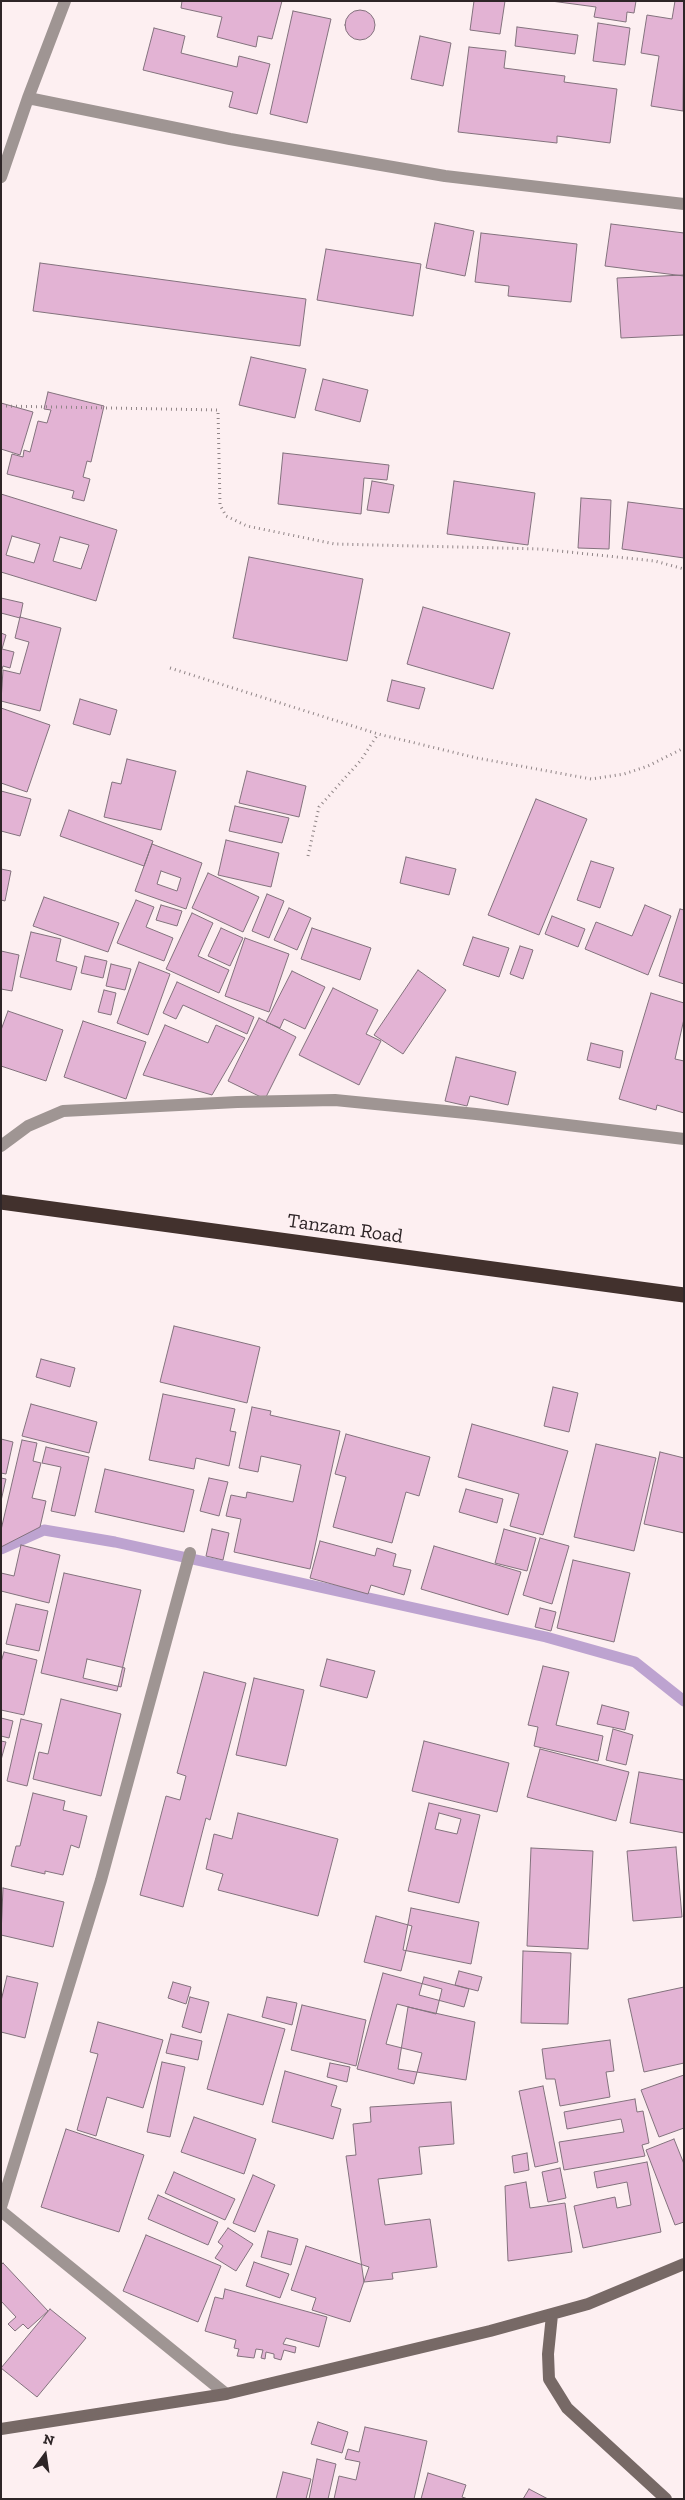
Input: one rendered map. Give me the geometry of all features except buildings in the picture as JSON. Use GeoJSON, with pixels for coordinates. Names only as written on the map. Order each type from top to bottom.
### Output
{"type":"FeatureCollection","features":[{"type":"Feature","properties":{"kind":"highway","name":"Tanzam Road"},"geometry":{"type":"LineString","coordinates":[[1,1202],[684,1295]]}},
{"type":"Feature","properties":{"kind":"main road"},"geometry":{"type":"LineString","coordinates":[[1,2429],[226,2394],[490,2332],[588,2304],[684,2264]]}},
{"type":"Feature","properties":{"kind":"main road"},"geometry":{"type":"LineString","coordinates":[[552,2315],[548,2354],[549,2379],[567,2408],[666,2499]]}},
{"type":"Feature","properties":{"kind":"street"},"geometry":{"type":"LineString","coordinates":[[1,177],[28,98],[65,1]]}},
{"type":"Feature","properties":{"kind":"street"},"geometry":{"type":"LineString","coordinates":[[28,98],[230,139],[446,176],[684,204]]}},
{"type":"Feature","properties":{"kind":"street"},"geometry":{"type":"LineString","coordinates":[[1,1146],[28,1126],[63,1111],[237,1102],[335,1100],[476,1114],[684,1139]]}},
{"type":"Feature","properties":{"kind":"street"},"geometry":{"type":"LineString","coordinates":[[190,1553],[101,1880],[1,2209],[226,2394]]}},
{"type":"Feature","properties":{"kind":"path"},"geometry":{"type":"LineString","coordinates":[[1,406],[218,410],[220,505],[226,516],[247,526],[335,544],[540,548],[655,561],[684,569]]}},
{"type":"Feature","properties":{"kind":"path"},"geometry":{"type":"LineString","coordinates":[[170,668],[378,734],[477,758],[591,779],[632,772],[684,748]]}},
{"type":"Feature","properties":{"kind":"path"},"geometry":{"type":"LineString","coordinates":[[308,856],[319,807],[361,760],[378,734]]}},
{"type":"Feature","properties":{"kind":"waterway"},"geometry":{"type":"LineString","coordinates":[[1,1549],[44,1530],[115,1542],[546,1637],[635,1662],[684,1701]]}}]}
